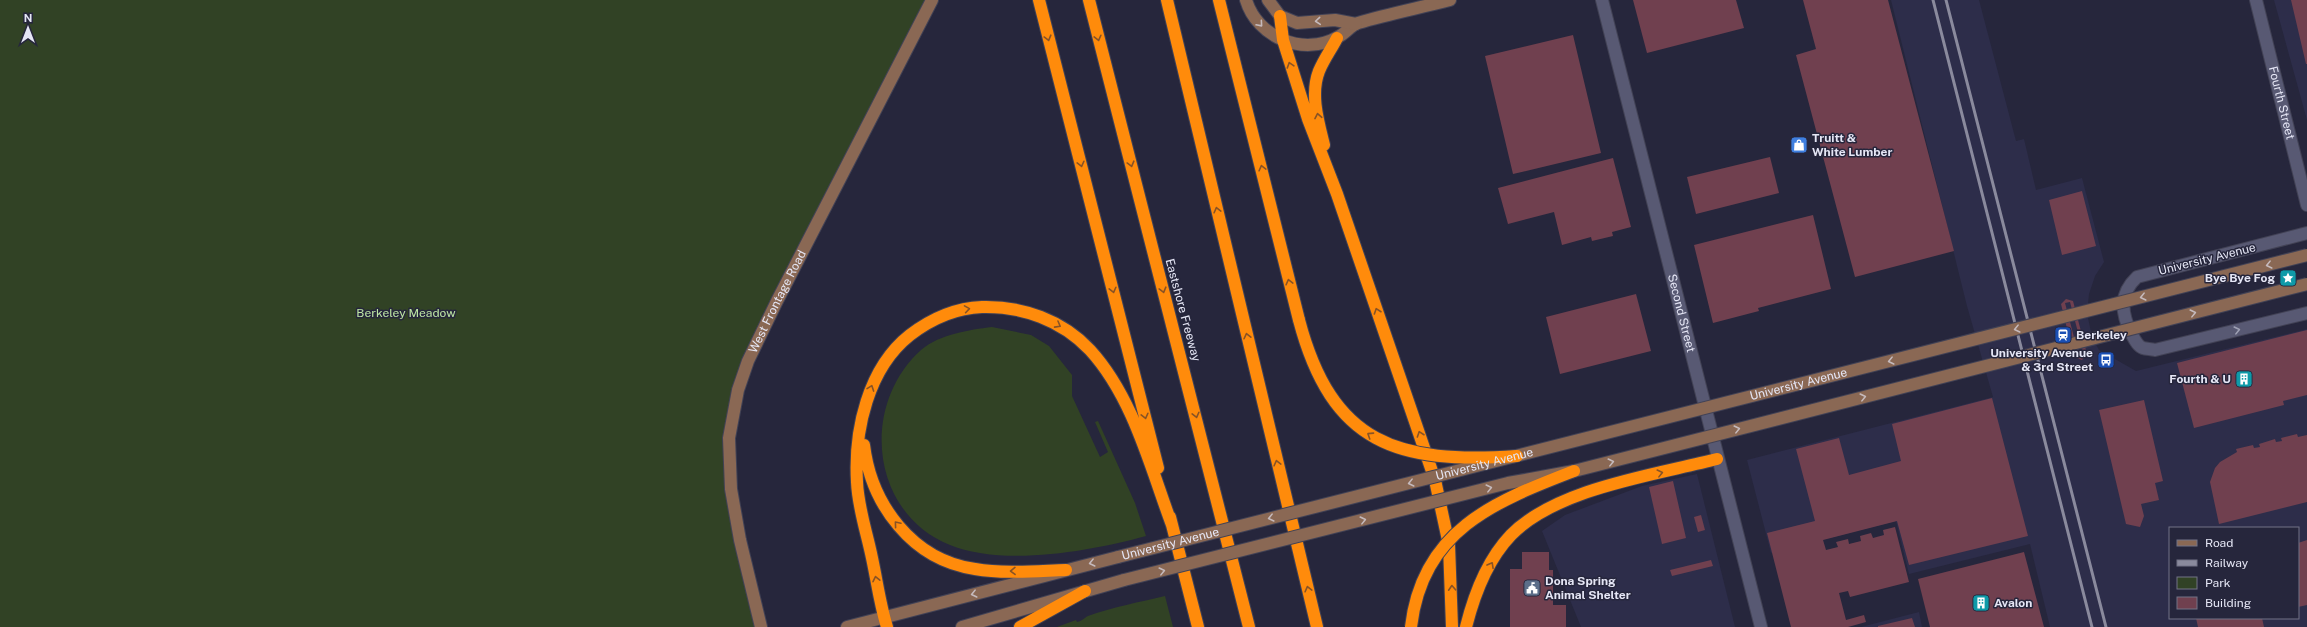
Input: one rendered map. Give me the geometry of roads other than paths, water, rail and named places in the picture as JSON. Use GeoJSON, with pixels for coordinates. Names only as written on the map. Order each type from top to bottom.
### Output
{"type":"FeatureCollection","features":[{"type":"Feature","properties":{"kind":"highway"},"geometry":{"type":"LineString","coordinates":[[1039,0],[1198,627]]}},
{"type":"Feature","properties":{"kind":"highway","name":"Eastshore Freeway"},"geometry":{"type":"LineString","coordinates":[[1089,0],[1249,627]]}},
{"type":"Feature","properties":{"kind":"highway"},"geometry":{"type":"LineString","coordinates":[[1166,0],[1317,627]]}},
{"type":"Feature","properties":{"kind":"highway"},"geometry":{"type":"LineString","coordinates":[[1219,0],[1299,320],[1310,355],[1322,382],[1348,418],[1370,435],[1394,448],[1420,455],[1480,458],[1517,456]]}},
{"type":"Feature","properties":{"kind":"highway"},"geometry":{"type":"LineString","coordinates":[[1280,16],[1283,40],[1308,119],[1337,194],[1441,502],[1449,545],[1452,627]]}},
{"type":"Feature","properties":{"kind":"highway"},"geometry":{"type":"LineString","coordinates":[[1337,38],[1319,70],[1315,95],[1321,130],[1337,194]]}},
{"type":"Feature","properties":{"kind":"highway"},"geometry":{"type":"LineString","coordinates":[[886,622],[858,495],[857,468],[867,400],[876,377],[894,351],[916,330],[947,314],[978,307],[999,307],[1035,314],[1060,326],[1081,342],[1099,361],[1110,377],[1134,422],[1172,525]]}},
{"type":"Feature","properties":{"kind":"highway"},"geometry":{"type":"LineString","coordinates":[[862,426],[867,466],[882,504],[899,528],[924,549],[958,565],[974,569],[1006,571],[1066,570]]}},
{"type":"Feature","properties":{"kind":"highway"},"geometry":{"type":"LineString","coordinates":[[1466,627],[1478,590],[1493,561],[1511,536],[1529,520],[1552,507],[1584,493],[1717,459]]}},
{"type":"Feature","properties":{"kind":"highway"},"geometry":{"type":"LineString","coordinates":[[1411,627],[1417,596],[1426,572],[1452,535],[1489,508],[1517,494],[1574,471]]}},
{"type":"Feature","properties":{"kind":"highway"},"geometry":{"type":"LineString","coordinates":[[1020,627],[1085,591]]}},
{"type":"Feature","properties":{"kind":"main road","name":"West Frontage Road"},"geometry":{"type":"LineString","coordinates":[[761,627],[740,540],[731,489],[729,438],[736,395],[748,360],[777,301],[932,0]]}},
{"type":"Feature","properties":{"kind":"main road"},"geometry":{"type":"LineString","coordinates":[[1246,0],[1249,11],[1267,32],[1283,40],[1301,45],[1323,42],[1337,38],[1356,24],[1450,0]]}},
{"type":"Feature","properties":{"kind":"main road"},"geometry":{"type":"LineString","coordinates":[[1268,0],[1280,16],[1297,23],[1335,20],[1356,24]]}},
{"type":"Feature","properties":{"kind":"main road","name":"University Avenue"},"geometry":{"type":"LineString","coordinates":[[847,627],[886,622],[1066,570],[2307,255]]}},
{"type":"Feature","properties":{"kind":"main road","name":"University Avenue"},"geometry":{"type":"LineString","coordinates":[[962,627],[1124,580],[1508,483],[1574,471],[2307,284]]}},
{"type":"Feature","properties":{"kind":"street","name":"Second Street"},"geometry":{"type":"LineString","coordinates":[[1602,0],[1717,459],[1761,627]]}},
{"type":"Feature","properties":{"kind":"street","name":"Fourth Street"},"geometry":{"type":"LineString","coordinates":[[2256,0],[2307,205]]}},
{"type":"Feature","properties":{"kind":"street","name":"University Avenue"},"geometry":{"type":"LineString","coordinates":[[2307,233],[2137,277],[2128,285],[2123,298],[2124,314],[2134,340],[2141,347],[2155,350],[2307,313]]}},
{"type":"Feature","properties":{"kind":"railway"},"geometry":{"type":"LineString","coordinates":[[1933,0],[2092,627]]}},
{"type":"Feature","properties":{"kind":"railway"},"geometry":{"type":"LineString","coordinates":[[1946,0],[2106,627]]}},
{"type":"Feature","properties":{"kind":"place","name":"Truitt & White Lumber"},"geometry":{"type":"Point","coordinates":[1799,145]}},
{"type":"Feature","properties":{"kind":"place","name":"Bye Bye Fog"},"geometry":{"type":"Point","coordinates":[2288,278]}},
{"type":"Feature","properties":{"kind":"place","name":"Berkeley"},"geometry":{"type":"Point","coordinates":[2063,335]}},
{"type":"Feature","properties":{"kind":"place","name":"University Avenue & 3rd Street"},"geometry":{"type":"Point","coordinates":[2106,360]}},
{"type":"Feature","properties":{"kind":"place","name":"Fourth & U"},"geometry":{"type":"Point","coordinates":[2244,379]}},
{"type":"Feature","properties":{"kind":"place","name":"Dona Spring Animal Shelter"},"geometry":{"type":"Point","coordinates":[1532,588]}},
{"type":"Feature","properties":{"kind":"place","name":"Avalon"},"geometry":{"type":"Point","coordinates":[1981,603]}},
{"type":"Feature","properties":{"kind":"park label","name":"Berkeley Meadow"},"geometry":{"type":"Point","coordinates":[406,313]}}]}
